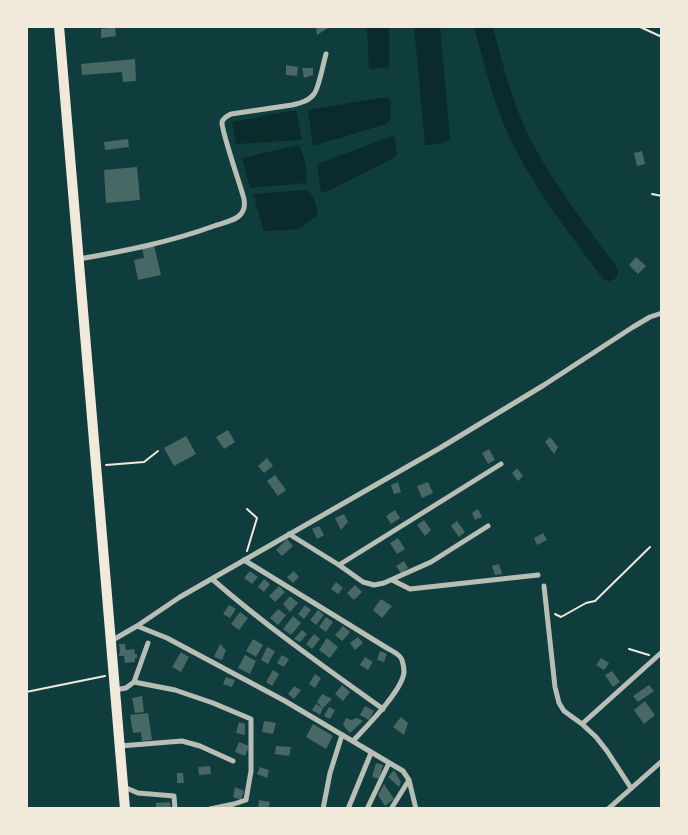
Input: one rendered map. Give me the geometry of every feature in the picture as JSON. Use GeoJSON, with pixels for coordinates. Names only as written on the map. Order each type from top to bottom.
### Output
{"type":"FeatureCollection","features":[{"type":"Feature","properties":{"kind":"main road"},"geometry":{"type":"LineString","coordinates":[[59,26],[125,809]]}},
{"type":"Feature","properties":{"kind":"street"},"geometry":{"type":"LineString","coordinates":[[78,259],[164,242],[220,224],[240,215],[245,208],[244,199],[224,134],[223,119],[230,114],[302,103],[314,95],[316,91],[326,54]]}},
{"type":"Feature","properties":{"kind":"street"},"geometry":{"type":"LineString","coordinates":[[111,641],[180,597],[440,448],[536,390],[633,327],[650,317],[662,313]]}},
{"type":"Feature","properties":{"kind":"street"},"geometry":{"type":"LineString","coordinates":[[339,565],[501,464]]}},
{"type":"Feature","properties":{"kind":"street"},"geometry":{"type":"LineString","coordinates":[[289,534],[363,582],[374,586],[431,562],[488,526]]}},
{"type":"Feature","properties":{"kind":"street"},"geometry":{"type":"LineString","coordinates":[[244,560],[399,655],[402,660],[404,673],[400,684],[383,709],[353,741]]}},
{"type":"Feature","properties":{"kind":"street"},"geometry":{"type":"LineString","coordinates":[[392,580],[410,589],[538,574]]}},
{"type":"Feature","properties":{"kind":"street"},"geometry":{"type":"LineString","coordinates":[[212,580],[304,653],[383,709]]}},
{"type":"Feature","properties":{"kind":"street"},"geometry":{"type":"LineString","coordinates":[[544,586],[557,700],[564,711],[596,737],[631,788]]}},
{"type":"Feature","properties":{"kind":"street"},"geometry":{"type":"LineString","coordinates":[[137,626],[167,638],[286,701],[403,771],[409,780],[416,809]]}},
{"type":"Feature","properties":{"kind":"street"},"geometry":{"type":"LineString","coordinates":[[115,690],[126,688],[134,682],[148,643]]}},
{"type":"Feature","properties":{"kind":"street"},"geometry":{"type":"LineString","coordinates":[[582,724],[662,652]]}},
{"type":"Feature","properties":{"kind":"street"},"geometry":{"type":"LineString","coordinates":[[134,682],[175,690],[251,719],[251,772],[246,800],[210,809]]}},
{"type":"Feature","properties":{"kind":"street"},"geometry":{"type":"LineString","coordinates":[[323,809],[330,773],[342,735]]}},
{"type":"Feature","properties":{"kind":"street"},"geometry":{"type":"LineString","coordinates":[[120,746],[182,741],[200,746],[233,761]]}},
{"type":"Feature","properties":{"kind":"street"},"geometry":{"type":"LineString","coordinates":[[348,809],[371,753]]}},
{"type":"Feature","properties":{"kind":"street"},"geometry":{"type":"LineString","coordinates":[[608,809],[662,760]]}},
{"type":"Feature","properties":{"kind":"street"},"geometry":{"type":"LineString","coordinates":[[366,809],[389,763]]}},
{"type":"Feature","properties":{"kind":"street"},"geometry":{"type":"LineString","coordinates":[[391,809],[409,780]]}},
{"type":"Feature","properties":{"kind":"street"},"geometry":{"type":"LineString","coordinates":[[123,787],[138,793],[174,796],[175,809]]}},
{"type":"Feature","properties":{"kind":"path"},"geometry":{"type":"LineString","coordinates":[[638,26],[662,37]]}},
{"type":"Feature","properties":{"kind":"path"},"geometry":{"type":"LineString","coordinates":[[652,194],[662,196]]}},
{"type":"Feature","properties":{"kind":"path"},"geometry":{"type":"LineString","coordinates":[[96,465],[144,462],[158,451]]}},
{"type":"Feature","properties":{"kind":"path"},"geometry":{"type":"LineString","coordinates":[[244,560],[257,518],[246,509]]}},
{"type":"Feature","properties":{"kind":"path"},"geometry":{"type":"LineString","coordinates":[[546,608],[561,617],[586,603],[594,601],[650,547]]}},
{"type":"Feature","properties":{"kind":"path"},"geometry":{"type":"LineString","coordinates":[[628,649],[656,658]]}},
{"type":"Feature","properties":{"kind":"path"},"geometry":{"type":"LineString","coordinates":[[26,692],[114,674]]}},
{"type":"Feature","properties":{"kind":"water"},"geometry":{"type":"Polygon","coordinates":[[[367,26],[389,26],[389,67],[369,69],[367,26]]]}},
{"type":"Feature","properties":{"kind":"water"},"geometry":{"type":"Polygon","coordinates":[[[414,26],[440,26],[450,140],[439,144],[425,145],[414,26]]]}},
{"type":"Feature","properties":{"kind":"water"},"geometry":{"type":"Polygon","coordinates":[[[387,97],[391,101],[391,118],[386,124],[313,146],[308,110],[387,97]]]}},
{"type":"Feature","properties":{"kind":"water"},"geometry":{"type":"Polygon","coordinates":[[[296,110],[302,140],[236,144],[232,122],[296,110]]]}},
{"type":"Feature","properties":{"kind":"water"},"geometry":{"type":"Polygon","coordinates":[[[392,136],[395,138],[397,154],[394,158],[328,191],[321,192],[317,164],[392,136]]]}},
{"type":"Feature","properties":{"kind":"water"},"geometry":{"type":"Polygon","coordinates":[[[299,145],[305,164],[306,183],[250,188],[242,158],[299,145]]]}},
{"type":"Feature","properties":{"kind":"water"},"geometry":{"type":"Polygon","coordinates":[[[308,190],[314,198],[318,215],[299,229],[264,231],[253,194],[308,190]]]}},
{"type":"Feature","properties":{"kind":"building"},"geometry":{"type":"Polygon","coordinates":[[[316,26],[331,26],[317,35],[316,26]]]}},
{"type":"Feature","properties":{"kind":"building"},"geometry":{"type":"Polygon","coordinates":[[[115,27],[116,36],[101,38],[101,29],[115,27]]]}},
{"type":"Feature","properties":{"kind":"building"},"geometry":{"type":"Polygon","coordinates":[[[135,59],[136,81],[123,82],[122,72],[82,75],[81,64],[135,59]]]}},
{"type":"Feature","properties":{"kind":"building"},"geometry":{"type":"Polygon","coordinates":[[[286,65],[298,67],[297,76],[286,75],[286,65]]]}},
{"type":"Feature","properties":{"kind":"building"},"geometry":{"type":"Polygon","coordinates":[[[302,68],[313,68],[313,75],[304,78],[302,68]]]}},
{"type":"Feature","properties":{"kind":"building"},"geometry":{"type":"Polygon","coordinates":[[[128,139],[129,147],[105,150],[104,142],[128,139]]]}},
{"type":"Feature","properties":{"kind":"building"},"geometry":{"type":"Polygon","coordinates":[[[642,151],[645,164],[637,166],[634,153],[642,151]]]}},
{"type":"Feature","properties":{"kind":"building"},"geometry":{"type":"Polygon","coordinates":[[[137,167],[140,200],[106,203],[104,170],[137,167]]]}},
{"type":"Feature","properties":{"kind":"building"},"geometry":{"type":"Polygon","coordinates":[[[154,245],[161,275],[138,280],[134,260],[144,258],[142,247],[154,245]]]}},
{"type":"Feature","properties":{"kind":"building"},"geometry":{"type":"Polygon","coordinates":[[[636,257],[646,266],[638,274],[629,265],[636,257]]]}},
{"type":"Feature","properties":{"kind":"building"},"geometry":{"type":"Polygon","coordinates":[[[228,430],[235,442],[224,449],[216,437],[228,430]]]}},
{"type":"Feature","properties":{"kind":"building"},"geometry":{"type":"Polygon","coordinates":[[[186,436],[196,454],[174,466],[164,448],[186,436]]]}},
{"type":"Feature","properties":{"kind":"building"},"geometry":{"type":"Polygon","coordinates":[[[550,437],[558,447],[554,454],[545,442],[550,437]]]}},
{"type":"Feature","properties":{"kind":"building"},"geometry":{"type":"Polygon","coordinates":[[[489,449],[495,460],[488,464],[482,453],[489,449]]]}},
{"type":"Feature","properties":{"kind":"building"},"geometry":{"type":"Polygon","coordinates":[[[267,458],[273,466],[264,473],[258,466],[267,458]]]}},
{"type":"Feature","properties":{"kind":"building"},"geometry":{"type":"Polygon","coordinates":[[[517,468],[523,476],[518,481],[512,473],[517,468]]]}},
{"type":"Feature","properties":{"kind":"building"},"geometry":{"type":"Polygon","coordinates":[[[275,475],[286,490],[278,496],[267,481],[275,475]]]}},
{"type":"Feature","properties":{"kind":"building"},"geometry":{"type":"Polygon","coordinates":[[[398,482],[401,492],[394,494],[391,485],[398,482]]]}},
{"type":"Feature","properties":{"kind":"building"},"geometry":{"type":"Polygon","coordinates":[[[428,482],[433,493],[422,498],[417,486],[428,482]]]}},
{"type":"Feature","properties":{"kind":"building"},"geometry":{"type":"Polygon","coordinates":[[[478,509],[482,517],[475,520],[472,513],[478,509]]]}},
{"type":"Feature","properties":{"kind":"building"},"geometry":{"type":"Polygon","coordinates":[[[395,510],[400,518],[391,524],[386,516],[395,510]]]}},
{"type":"Feature","properties":{"kind":"building"},"geometry":{"type":"Polygon","coordinates":[[[344,514],[348,522],[341,530],[335,518],[344,514]]]}},
{"type":"Feature","properties":{"kind":"building"},"geometry":{"type":"Polygon","coordinates":[[[424,520],[431,530],[425,536],[417,525],[424,520]]]}},
{"type":"Feature","properties":{"kind":"building"},"geometry":{"type":"Polygon","coordinates":[[[457,521],[465,532],[459,537],[451,526],[457,521]]]}},
{"type":"Feature","properties":{"kind":"building"},"geometry":{"type":"Polygon","coordinates":[[[319,526],[324,535],[317,539],[312,529],[319,526]]]}},
{"type":"Feature","properties":{"kind":"building"},"geometry":{"type":"Polygon","coordinates":[[[543,533],[547,540],[537,545],[534,538],[543,533]]]}},
{"type":"Feature","properties":{"kind":"building"},"geometry":{"type":"Polygon","coordinates":[[[398,538],[405,549],[397,554],[390,543],[398,538]]]}},
{"type":"Feature","properties":{"kind":"building"},"geometry":{"type":"Polygon","coordinates":[[[287,539],[293,546],[282,556],[276,550],[287,539]]]}},
{"type":"Feature","properties":{"kind":"building"},"geometry":{"type":"Polygon","coordinates":[[[404,561],[408,568],[401,573],[396,566],[404,561]]]}},
{"type":"Feature","properties":{"kind":"building"},"geometry":{"type":"Polygon","coordinates":[[[499,564],[502,574],[495,575],[492,566],[499,564]]]}},
{"type":"Feature","properties":{"kind":"building"},"geometry":{"type":"Polygon","coordinates":[[[250,571],[258,577],[252,584],[244,578],[250,571]]]}},
{"type":"Feature","properties":{"kind":"building"},"geometry":{"type":"Polygon","coordinates":[[[294,571],[299,577],[293,583],[287,577],[294,571]]]}},
{"type":"Feature","properties":{"kind":"building"},"geometry":{"type":"Polygon","coordinates":[[[264,579],[270,584],[264,592],[258,587],[264,579]]]}},
{"type":"Feature","properties":{"kind":"building"},"geometry":{"type":"Polygon","coordinates":[[[336,582],[343,588],[338,594],[331,589],[336,582]]]}},
{"type":"Feature","properties":{"kind":"building"},"geometry":{"type":"Polygon","coordinates":[[[355,585],[362,592],[354,600],[347,593],[355,585]]]}},
{"type":"Feature","properties":{"kind":"building"},"geometry":{"type":"Polygon","coordinates":[[[279,586],[285,592],[275,602],[269,596],[279,586]]]}},
{"type":"Feature","properties":{"kind":"building"},"geometry":{"type":"Polygon","coordinates":[[[290,596],[298,603],[290,612],[283,604],[290,596]]]}},
{"type":"Feature","properties":{"kind":"building"},"geometry":{"type":"Polygon","coordinates":[[[381,599],[392,606],[382,618],[373,610],[381,599]]]}},
{"type":"Feature","properties":{"kind":"building"},"geometry":{"type":"Polygon","coordinates":[[[229,605],[236,609],[230,618],[223,614],[229,605]]]}},
{"type":"Feature","properties":{"kind":"building"},"geometry":{"type":"Polygon","coordinates":[[[305,605],[311,610],[304,619],[298,614],[305,605]]]}},
{"type":"Feature","properties":{"kind":"building"},"geometry":{"type":"Polygon","coordinates":[[[278,609],[286,615],[278,625],[270,618],[278,609]]]}},
{"type":"Feature","properties":{"kind":"building"},"geometry":{"type":"Polygon","coordinates":[[[318,610],[324,615],[316,625],[310,620],[318,610]]]}},
{"type":"Feature","properties":{"kind":"building"},"geometry":{"type":"Polygon","coordinates":[[[240,612],[248,618],[239,630],[231,624],[240,612]]]}},
{"type":"Feature","properties":{"kind":"building"},"geometry":{"type":"Polygon","coordinates":[[[293,616],[301,623],[291,635],[283,629],[293,616]]]}},
{"type":"Feature","properties":{"kind":"building"},"geometry":{"type":"Polygon","coordinates":[[[326,617],[333,622],[326,632],[319,627],[326,617]]]}},
{"type":"Feature","properties":{"kind":"building"},"geometry":{"type":"Polygon","coordinates":[[[343,626],[350,632],[342,641],[335,635],[343,626]]]}},
{"type":"Feature","properties":{"kind":"building"},"geometry":{"type":"Polygon","coordinates":[[[302,630],[307,634],[300,642],[294,639],[302,630]]]}},
{"type":"Feature","properties":{"kind":"building"},"geometry":{"type":"Polygon","coordinates":[[[314,634],[320,639],[312,649],[306,644],[314,634]]]}},
{"type":"Feature","properties":{"kind":"building"},"geometry":{"type":"Polygon","coordinates":[[[358,637],[363,643],[355,650],[350,643],[358,637]]]}},
{"type":"Feature","properties":{"kind":"building"},"geometry":{"type":"Polygon","coordinates":[[[327,638],[338,647],[330,658],[319,650],[327,638]]]}},
{"type":"Feature","properties":{"kind":"building"},"geometry":{"type":"Polygon","coordinates":[[[253,639],[263,645],[256,657],[246,651],[253,639]]]}},
{"type":"Feature","properties":{"kind":"building"},"geometry":{"type":"Polygon","coordinates":[[[119,644],[125,644],[126,650],[134,649],[135,654],[137,654],[135,662],[125,663],[124,656],[119,656],[119,644]]]}},
{"type":"Feature","properties":{"kind":"building"},"geometry":{"type":"Polygon","coordinates":[[[220,644],[226,650],[222,660],[214,657],[220,644]]]}},
{"type":"Feature","properties":{"kind":"building"},"geometry":{"type":"Polygon","coordinates":[[[267,647],[275,651],[268,664],[261,660],[267,647]]]}},
{"type":"Feature","properties":{"kind":"building"},"geometry":{"type":"Polygon","coordinates":[[[380,651],[387,654],[384,662],[377,660],[380,651]]]}},
{"type":"Feature","properties":{"kind":"building"},"geometry":{"type":"Polygon","coordinates":[[[181,652],[189,657],[181,672],[172,667],[181,652]]]}},
{"type":"Feature","properties":{"kind":"building"},"geometry":{"type":"Polygon","coordinates":[[[245,655],[256,661],[250,674],[238,668],[245,655]]]}},
{"type":"Feature","properties":{"kind":"building"},"geometry":{"type":"Polygon","coordinates":[[[282,655],[289,659],[284,667],[277,663],[282,655]]]}},
{"type":"Feature","properties":{"kind":"building"},"geometry":{"type":"Polygon","coordinates":[[[365,657],[373,662],[368,670],[360,665],[365,657]]]}},
{"type":"Feature","properties":{"kind":"building"},"geometry":{"type":"Polygon","coordinates":[[[601,658],[609,663],[604,670],[596,665],[601,658]]]}},
{"type":"Feature","properties":{"kind":"building"},"geometry":{"type":"Polygon","coordinates":[[[273,670],[279,674],[272,686],[266,682],[273,670]]]}},
{"type":"Feature","properties":{"kind":"building"},"geometry":{"type":"Polygon","coordinates":[[[612,671],[620,682],[613,687],[605,675],[612,671]]]}},
{"type":"Feature","properties":{"kind":"building"},"geometry":{"type":"Polygon","coordinates":[[[315,674],[321,678],[315,688],[309,684],[315,674]]]}},
{"type":"Feature","properties":{"kind":"building"},"geometry":{"type":"Polygon","coordinates":[[[226,677],[235,680],[232,687],[223,684],[226,677]]]}},
{"type":"Feature","properties":{"kind":"building"},"geometry":{"type":"Polygon","coordinates":[[[342,685],[350,692],[343,701],[335,694],[342,685]]]}},
{"type":"Feature","properties":{"kind":"building"},"geometry":{"type":"Polygon","coordinates":[[[649,685],[654,691],[638,702],[633,696],[649,685]]]}},
{"type":"Feature","properties":{"kind":"building"},"geometry":{"type":"Polygon","coordinates":[[[294,686],[301,690],[294,699],[288,694],[294,686]]]}},
{"type":"Feature","properties":{"kind":"building"},"geometry":{"type":"Polygon","coordinates":[[[322,694],[332,699],[323,708],[317,702],[322,694]]]}},
{"type":"Feature","properties":{"kind":"building"},"geometry":{"type":"Polygon","coordinates":[[[142,696],[144,712],[135,713],[132,698],[142,696]]]}},
{"type":"Feature","properties":{"kind":"building"},"geometry":{"type":"Polygon","coordinates":[[[645,701],[655,715],[644,724],[634,710],[645,701]]]}},
{"type":"Feature","properties":{"kind":"building"},"geometry":{"type":"Polygon","coordinates":[[[316,704],[323,708],[320,715],[312,710],[316,704]]]}},
{"type":"Feature","properties":{"kind":"building"},"geometry":{"type":"Polygon","coordinates":[[[365,706],[374,711],[369,720],[360,715],[365,706]]]}},
{"type":"Feature","properties":{"kind":"building"},"geometry":{"type":"Polygon","coordinates":[[[329,707],[335,710],[330,719],[324,716],[329,707]]]}},
{"type":"Feature","properties":{"kind":"building"},"geometry":{"type":"Polygon","coordinates":[[[148,713],[152,740],[142,741],[141,732],[133,733],[130,715],[148,713]]]}},
{"type":"Feature","properties":{"kind":"building"},"geometry":{"type":"Polygon","coordinates":[[[401,717],[408,723],[404,735],[393,727],[401,717]]]}},
{"type":"Feature","properties":{"kind":"building"},"geometry":{"type":"Polygon","coordinates":[[[346,718],[351,720],[357,718],[363,721],[350,733],[343,725],[346,718]]]}},
{"type":"Feature","properties":{"kind":"building"},"geometry":{"type":"Polygon","coordinates":[[[264,721],[276,723],[273,734],[262,732],[264,721]]]}},
{"type":"Feature","properties":{"kind":"building"},"geometry":{"type":"Polygon","coordinates":[[[239,722],[245,724],[245,735],[236,733],[239,722]]]}},
{"type":"Feature","properties":{"kind":"building"},"geometry":{"type":"Polygon","coordinates":[[[313,724],[333,736],[326,749],[306,737],[313,724]]]}},
{"type":"Feature","properties":{"kind":"building"},"geometry":{"type":"Polygon","coordinates":[[[239,742],[249,746],[245,756],[235,752],[239,742]]]}},
{"type":"Feature","properties":{"kind":"building"},"geometry":{"type":"Polygon","coordinates":[[[276,746],[291,747],[289,756],[275,754],[276,746]]]}},
{"type":"Feature","properties":{"kind":"building"},"geometry":{"type":"Polygon","coordinates":[[[376,763],[383,765],[379,779],[372,777],[376,763]]]}},
{"type":"Feature","properties":{"kind":"building"},"geometry":{"type":"Polygon","coordinates":[[[210,766],[211,774],[199,775],[198,767],[210,766]]]}},
{"type":"Feature","properties":{"kind":"building"},"geometry":{"type":"Polygon","coordinates":[[[260,767],[269,770],[267,778],[257,774],[260,767]]]}},
{"type":"Feature","properties":{"kind":"building"},"geometry":{"type":"Polygon","coordinates":[[[394,770],[401,782],[399,787],[388,777],[394,770]]]}},
{"type":"Feature","properties":{"kind":"building"},"geometry":{"type":"Polygon","coordinates":[[[177,773],[183,773],[184,783],[177,783],[177,773]]]}},
{"type":"Feature","properties":{"kind":"building"},"geometry":{"type":"Polygon","coordinates":[[[384,784],[394,799],[385,806],[378,795],[384,784]]]}},
{"type":"Feature","properties":{"kind":"building"},"geometry":{"type":"Polygon","coordinates":[[[235,787],[244,791],[241,800],[233,797],[235,787]]]}},
{"type":"Feature","properties":{"kind":"building"},"geometry":{"type":"Polygon","coordinates":[[[259,800],[270,802],[268,809],[258,808],[259,800]]]}},
{"type":"Feature","properties":{"kind":"building"},"geometry":{"type":"Polygon","coordinates":[[[170,802],[171,809],[156,809],[156,803],[170,802]]]}},
{"type":"Feature","properties":{"kind":"waterway"},"geometry":{"type":"LineString","coordinates":[[483,26],[506,106],[526,151],[559,204],[609,272]]}}]}
